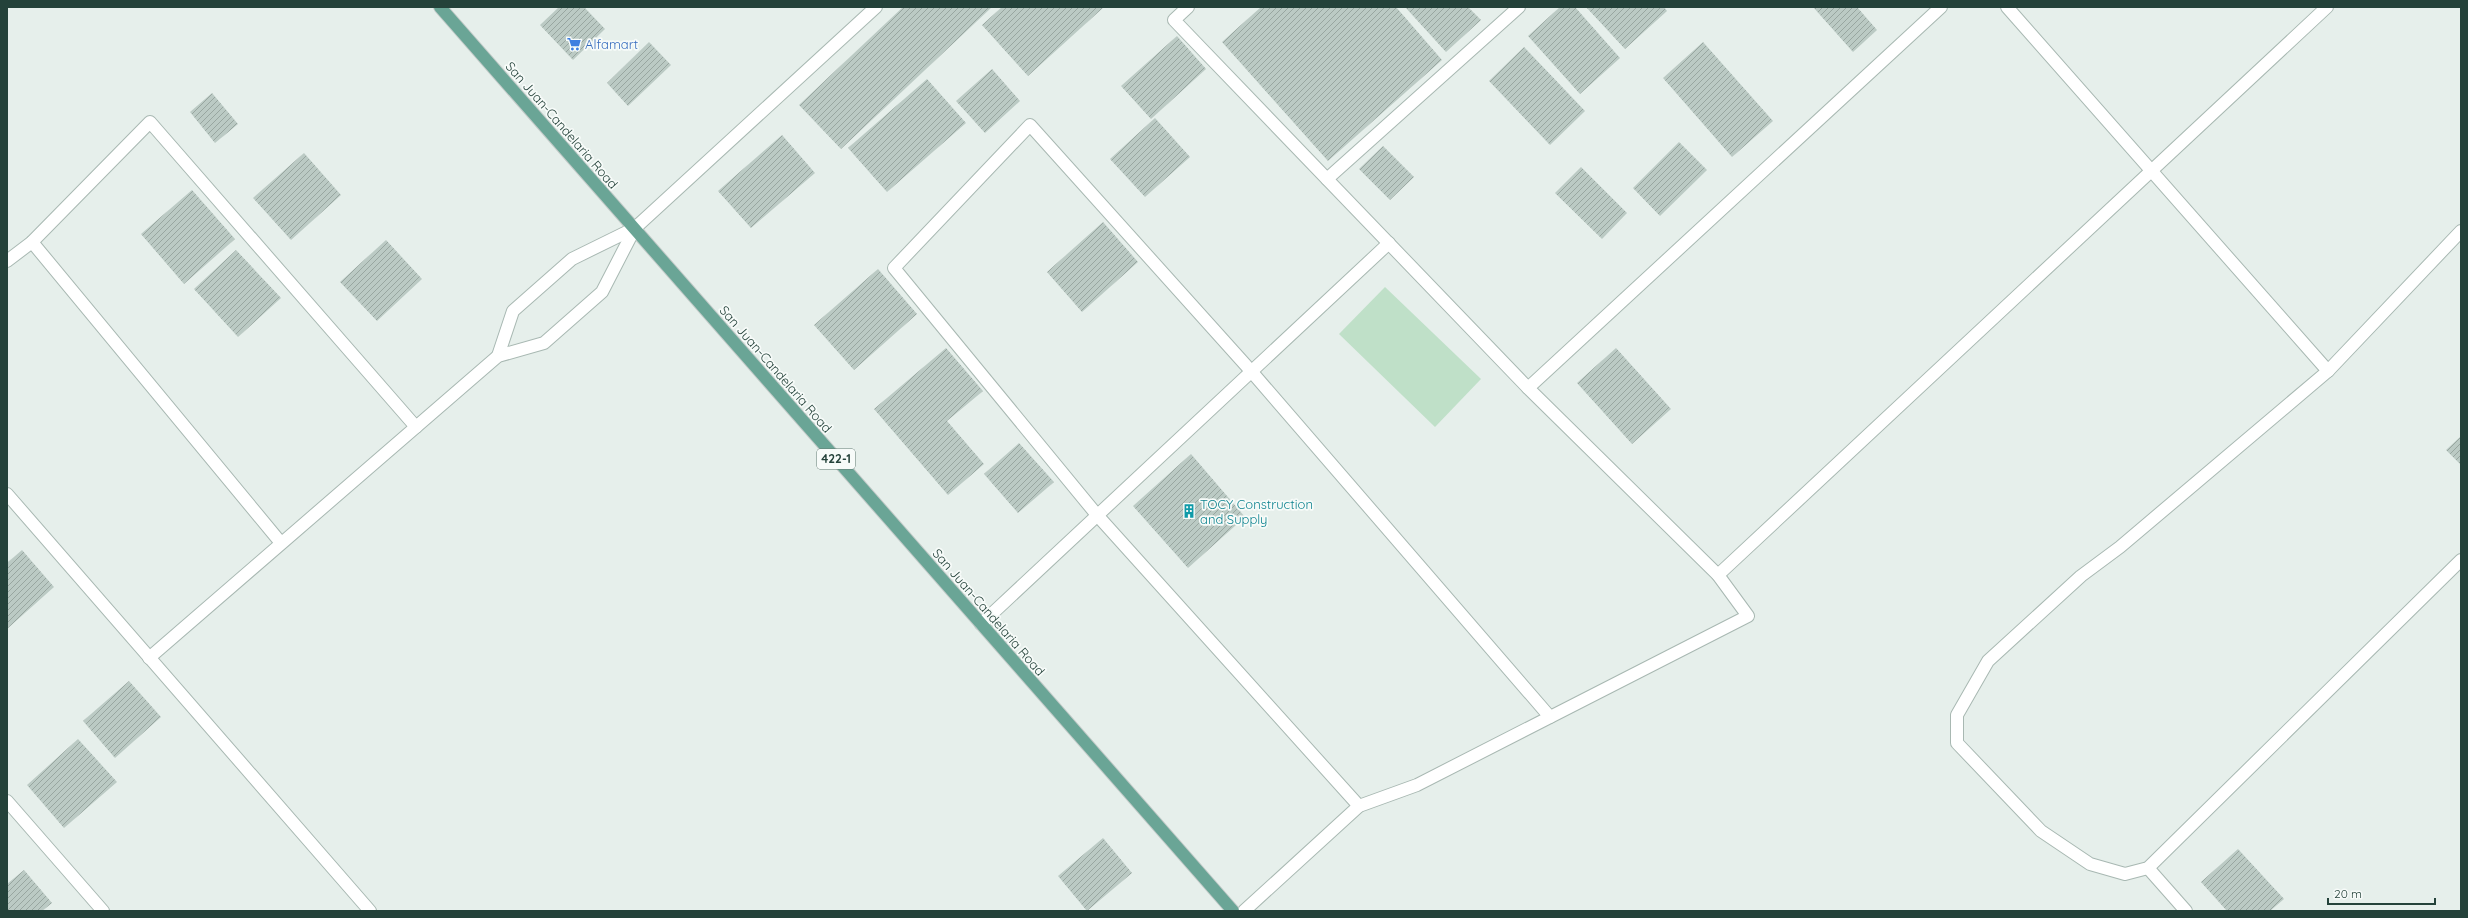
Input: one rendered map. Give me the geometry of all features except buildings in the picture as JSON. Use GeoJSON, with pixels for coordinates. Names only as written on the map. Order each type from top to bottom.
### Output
{"type":"FeatureCollection","features":[{"type":"Feature","properties":{"kind":"main road","name":"San Juan-Candelaria Road"},"geometry":{"type":"LineString","coordinates":[[440,7],[1233,911]]}},
{"type":"Feature","properties":{"kind":"street"},"geometry":{"type":"LineString","coordinates":[[498,356],[513,311],[572,259],[635,228],[876,7]]}},
{"type":"Feature","properties":{"kind":"street"},"geometry":{"type":"LineString","coordinates":[[1188,7],[1174,20],[1528,388],[1718,575],[1748,616],[1417,785],[1359,806],[1244,911]]}},
{"type":"Feature","properties":{"kind":"street"},"geometry":{"type":"LineString","coordinates":[[1327,179],[1519,7]]}},
{"type":"Feature","properties":{"kind":"street"},"geometry":{"type":"LineString","coordinates":[[1528,388],[1941,7]]}},
{"type":"Feature","properties":{"kind":"street"},"geometry":{"type":"LineString","coordinates":[[2007,7],[2328,371]]}},
{"type":"Feature","properties":{"kind":"street"},"geometry":{"type":"LineString","coordinates":[[1718,575],[2327,7]]}},
{"type":"Feature","properties":{"kind":"street"},"geometry":{"type":"LineString","coordinates":[[7,261],[32,242],[150,122],[416,427]]}},
{"type":"Feature","properties":{"kind":"street"},"geometry":{"type":"LineString","coordinates":[[1359,806],[1097,515],[894,268],[1030,125],[1251,371],[1550,717]]}},
{"type":"Feature","properties":{"kind":"street"},"geometry":{"type":"LineString","coordinates":[[149,658],[498,356],[544,343],[602,292],[635,228]]}},
{"type":"Feature","properties":{"kind":"street"},"geometry":{"type":"LineString","coordinates":[[2461,231],[2328,371],[2120,547],[2081,576],[1988,661],[1957,715],[1957,743],[2041,831],[2090,864],[2124,874],[2148,868],[2461,560]]}},
{"type":"Feature","properties":{"kind":"street"},"geometry":{"type":"LineString","coordinates":[[32,242],[281,543]]}},
{"type":"Feature","properties":{"kind":"street"},"geometry":{"type":"LineString","coordinates":[[981,624],[1389,243]]}},
{"type":"Feature","properties":{"kind":"street"},"geometry":{"type":"LineString","coordinates":[[7,494],[370,911]]}},
{"type":"Feature","properties":{"kind":"street"},"geometry":{"type":"LineString","coordinates":[[7,802],[103,911]]}},
{"type":"Feature","properties":{"kind":"street"},"geometry":{"type":"LineString","coordinates":[[2148,868],[2186,911]]}},
{"type":"Feature","properties":{"kind":"green space"},"geometry":{"type":"Polygon","coordinates":[[[1385,287],[1481,379],[1435,427],[1339,334],[1385,287]]]}},
{"type":"Feature","properties":{"kind":"place","name":"Alfamart"},"geometry":{"type":"Point","coordinates":[574,44]}},
{"type":"Feature","properties":{"kind":"place","name":"TOCY Construction and Supply"},"geometry":{"type":"Point","coordinates":[1189,511]}}]}
